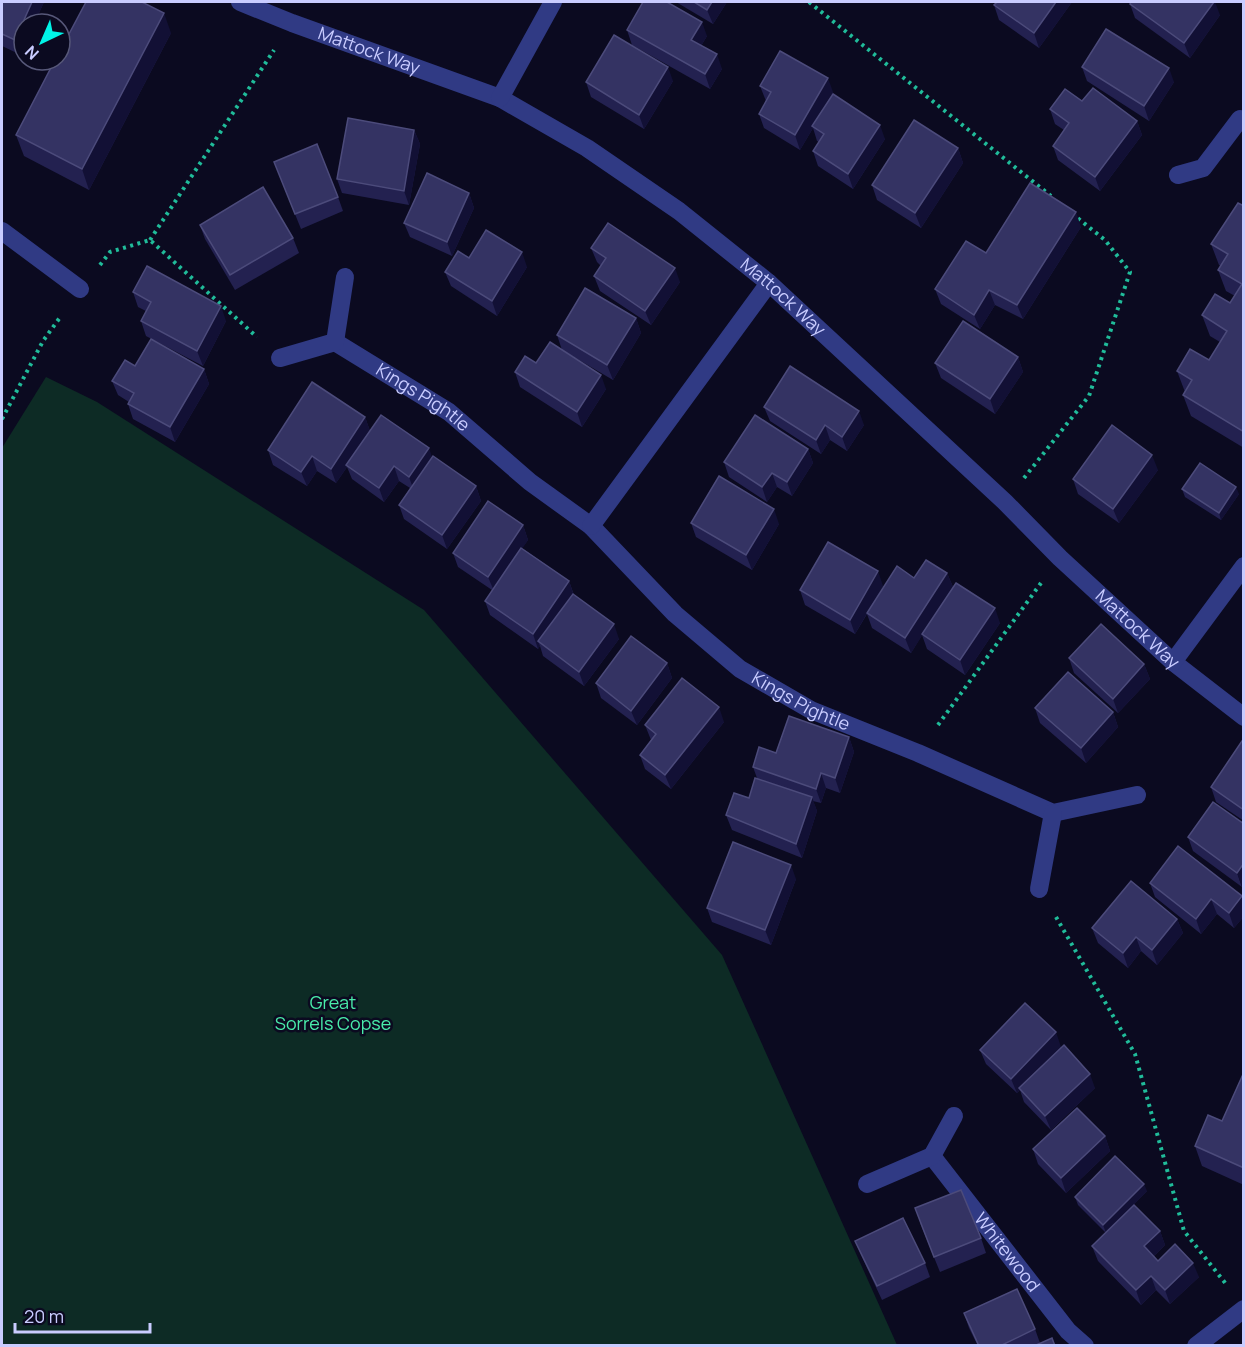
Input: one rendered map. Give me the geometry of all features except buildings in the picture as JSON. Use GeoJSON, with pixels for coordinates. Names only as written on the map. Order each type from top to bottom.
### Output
{"type":"FeatureCollection","features":[{"type":"Feature","properties":{"kind":"street","name":"Mattock Way"},"geometry":{"type":"LineString","coordinates":[[240,2],[500,99],[587,148],[661,198],[768,283],[1005,502],[1060,558],[1173,662],[1244,717]]}},
{"type":"Feature","properties":{"kind":"street"},"geometry":{"type":"LineString","coordinates":[[500,99],[552,2]]}},
{"type":"Feature","properties":{"kind":"street"},"geometry":{"type":"LineString","coordinates":[[1178,175],[1203,168],[1240,119],[1244,121]]}},
{"type":"Feature","properties":{"kind":"street"},"geometry":{"type":"LineString","coordinates":[[2,231],[80,289]]}},
{"type":"Feature","properties":{"kind":"street"},"geometry":{"type":"LineString","coordinates":[[280,358],[335,342],[345,277]]}},
{"type":"Feature","properties":{"kind":"street"},"geometry":{"type":"LineString","coordinates":[[591,526],[768,283]]}},
{"type":"Feature","properties":{"kind":"street","name":"Kings Pightle"},"geometry":{"type":"LineString","coordinates":[[335,342],[449,412],[530,482],[591,526],[675,614],[740,669],[811,710],[918,753],[1053,813]]}},
{"type":"Feature","properties":{"kind":"street"},"geometry":{"type":"LineString","coordinates":[[1173,662],[1244,566]]}},
{"type":"Feature","properties":{"kind":"street"},"geometry":{"type":"LineString","coordinates":[[1040,889],[1053,813],[1137,795]]}},
{"type":"Feature","properties":{"kind":"street"},"geometry":{"type":"LineString","coordinates":[[867,1184],[932,1156],[954,1116]]}},
{"type":"Feature","properties":{"kind":"street","name":"Whitewood"},"geometry":{"type":"LineString","coordinates":[[932,1156],[1068,1331],[1085,1346]]}},
{"type":"Feature","properties":{"kind":"street"},"geometry":{"type":"LineString","coordinates":[[1196,1346],[1244,1309]]}},
{"type":"Feature","properties":{"kind":"path"},"geometry":{"type":"LineString","coordinates":[[810,2],[1059,203]]}},
{"type":"Feature","properties":{"kind":"path"},"geometry":{"type":"LineString","coordinates":[[2,419],[43,341],[80,289],[110,252],[150,240],[292,23]]}},
{"type":"Feature","properties":{"kind":"path"},"geometry":{"type":"LineString","coordinates":[[1005,502],[1089,396],[1130,272],[1105,240],[1068,210]]}},
{"type":"Feature","properties":{"kind":"path"},"geometry":{"type":"LineString","coordinates":[[150,240],[280,358]]}},
{"type":"Feature","properties":{"kind":"path"},"geometry":{"type":"LineString","coordinates":[[918,753],[1060,558]]}},
{"type":"Feature","properties":{"kind":"path"},"geometry":{"type":"LineString","coordinates":[[1040,889],[1135,1054],[1184,1231],[1228,1287]]}},
{"type":"Feature","properties":{"kind":"green space","name":"Great Sorrels Copse"},"geometry":{"type":"Polygon","coordinates":[[[46,377],[97,402],[424,610],[722,955],[897,1345],[2,1345],[2,448],[46,377]]]}}]}
